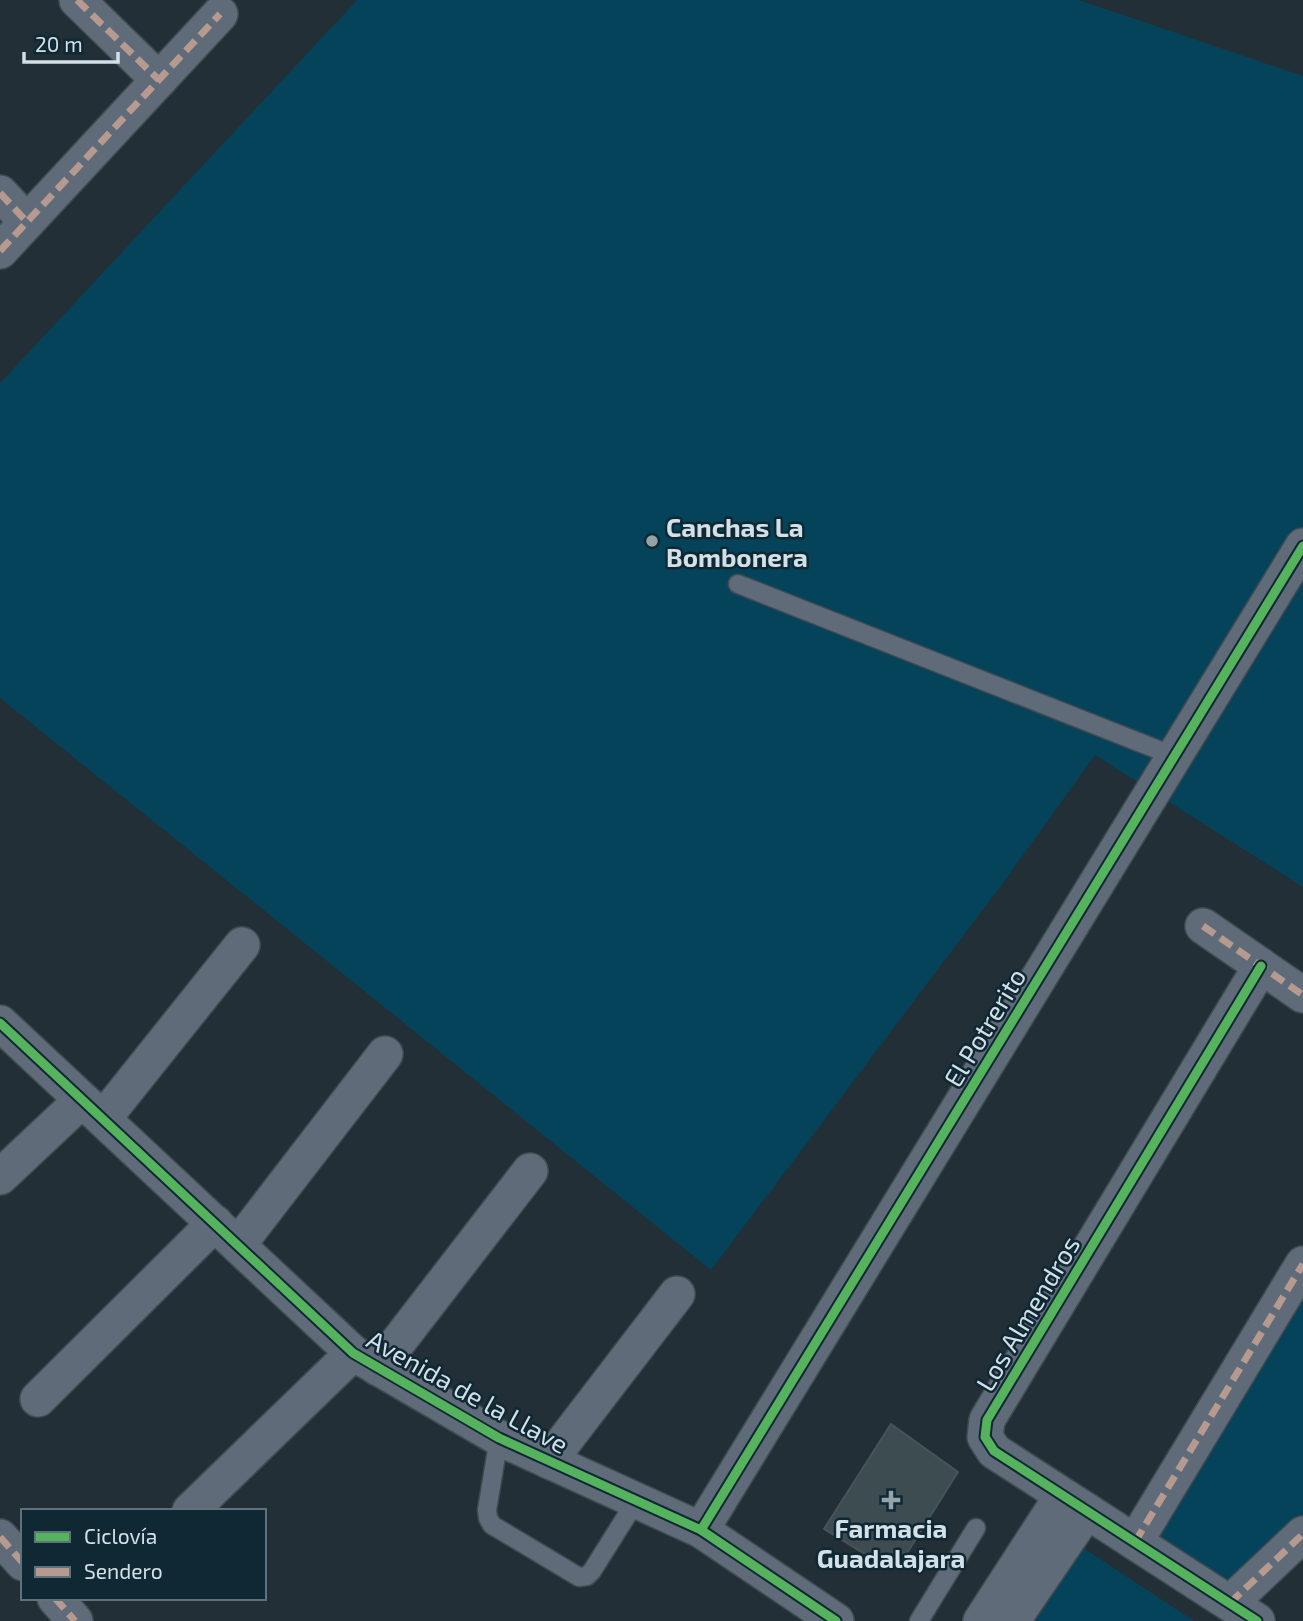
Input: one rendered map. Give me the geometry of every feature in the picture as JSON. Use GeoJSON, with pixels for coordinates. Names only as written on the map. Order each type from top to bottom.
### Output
{"type":"FeatureCollection","features":[{"type":"Feature","properties":{"kind":"street"},"geometry":{"type":"LineString","coordinates":[[77,0],[159,80]]}},
{"type":"Feature","properties":{"kind":"street"},"geometry":{"type":"LineString","coordinates":[[0,251],[220,14]]}},
{"type":"Feature","properties":{"kind":"street"},"geometry":{"type":"LineString","coordinates":[[0,194],[27,222]]}},
{"type":"Feature","properties":{"kind":"street","name":"El Potrerito"},"geometry":{"type":"LineString","coordinates":[[701,1530],[1303,546]]}},
{"type":"Feature","properties":{"kind":"street"},"geometry":{"type":"LineString","coordinates":[[1203,926],[1303,995]]}},
{"type":"Feature","properties":{"kind":"street"},"geometry":{"type":"LineString","coordinates":[[0,1177],[92,1109],[242,945]]}},
{"type":"Feature","properties":{"kind":"street","name":"Los Almendros"},"geometry":{"type":"LineString","coordinates":[[1261,966],[987,1420],[985,1437],[995,1451],[1243,1612],[1303,1534]]}},
{"type":"Feature","properties":{"kind":"street","name":"Avenida de la Llave"},"geometry":{"type":"LineString","coordinates":[[0,1023],[366,1361],[499,1438],[701,1530],[835,1621]]}},
{"type":"Feature","properties":{"kind":"street"},"geometry":{"type":"LineString","coordinates":[[38,1399],[227,1234],[385,1054]]}},
{"type":"Feature","properties":{"kind":"street"},"geometry":{"type":"LineString","coordinates":[[192,1509],[366,1361],[530,1171]]}},
{"type":"Feature","properties":{"kind":"street"},"geometry":{"type":"LineString","coordinates":[[1135,1542],[1303,1264]]}},
{"type":"Feature","properties":{"kind":"street"},"geometry":{"type":"LineString","coordinates":[[549,1461],[677,1294]]}},
{"type":"Feature","properties":{"kind":"street"},"geometry":{"type":"LineString","coordinates":[[981,1621],[1075,1503]]}},
{"type":"Feature","properties":{"kind":"street"},"geometry":{"type":"LineString","coordinates":[[1012,1621],[1075,1503]]}},
{"type":"Feature","properties":{"kind":"street"},"geometry":{"type":"LineString","coordinates":[[0,1537],[21,1561]]}},
{"type":"Feature","properties":{"kind":"street"},"geometry":{"type":"LineString","coordinates":[[57,1600],[75,1621]]}},
{"type":"Feature","properties":{"kind":"lane"},"geometry":{"type":"LineString","coordinates":[[738,584],[1174,756]]}},
{"type":"Feature","properties":{"kind":"lane"},"geometry":{"type":"LineString","coordinates":[[499,1438],[487,1510],[492,1525],[579,1577],[587,1576],[592,1571],[636,1501]]}},
{"type":"Feature","properties":{"kind":"lane"},"geometry":{"type":"LineString","coordinates":[[919,1621],[976,1528]]}},
{"type":"Feature","properties":{"kind":"shaded area","name":"Canchas La Bombonera"},"geometry":{"type":"Polygon","coordinates":[[[357,0],[1079,0],[1303,76],[1303,887],[1095,755],[1003,883],[711,1270],[0,698],[0,383],[357,0]]]}},
{"type":"Feature","properties":{"kind":"shaded area"},"geometry":{"type":"Polygon","coordinates":[[[1303,1298],[1303,1517],[1233,1586],[1154,1534],[1303,1298]]]}},
{"type":"Feature","properties":{"kind":"shaded area"},"geometry":{"type":"Polygon","coordinates":[[[1082,1547],[1194,1621],[1034,1621],[1082,1547]]]}},
{"type":"Feature","properties":{"kind":"building","name":"Farmacia Guadalajara"},"geometry":{"type":"Polygon","coordinates":[[[891,1424],[958,1472],[907,1553],[873,1559],[824,1529],[891,1424]]]}},
{"type":"Feature","properties":{"kind":"marked path"},"geometry":{"type":"LineString","coordinates":[[77,0],[159,80]]}},
{"type":"Feature","properties":{"kind":"marked path"},"geometry":{"type":"LineString","coordinates":[[0,251],[220,14]]}},
{"type":"Feature","properties":{"kind":"marked path"},"geometry":{"type":"LineString","coordinates":[[0,193],[27,222]]}},
{"type":"Feature","properties":{"kind":"marked path"},"geometry":{"type":"LineString","coordinates":[[1203,926],[1303,995]]}},
{"type":"Feature","properties":{"kind":"marked path"},"geometry":{"type":"LineString","coordinates":[[1135,1542],[1303,1264]]}},
{"type":"Feature","properties":{"kind":"marked path"},"geometry":{"type":"LineString","coordinates":[[1230,1603],[1303,1534]]}},
{"type":"Feature","properties":{"kind":"marked path"},"geometry":{"type":"LineString","coordinates":[[0,1537],[21,1561]]}},
{"type":"Feature","properties":{"kind":"marked path"},"geometry":{"type":"LineString","coordinates":[[57,1600],[75,1621]]}},
{"type":"Feature","properties":{"kind":"cycle path"},"geometry":{"type":"LineString","coordinates":[[701,1530],[1303,546]]}},
{"type":"Feature","properties":{"kind":"cycle path"},"geometry":{"type":"LineString","coordinates":[[1257,1621],[994,1451],[985,1437],[987,1420],[1261,966]]}},
{"type":"Feature","properties":{"kind":"cycle path"},"geometry":{"type":"LineString","coordinates":[[0,1023],[353,1353],[499,1438],[701,1530],[836,1621]]}},
{"type":"Feature","properties":{"kind":"place","name":"Canchas La Bombonera"},"geometry":{"type":"Point","coordinates":[652,541]}},
{"type":"Feature","properties":{"kind":"place","name":"Farmacia Guadalajara"},"geometry":{"type":"Point","coordinates":[891,1500]}}]}
